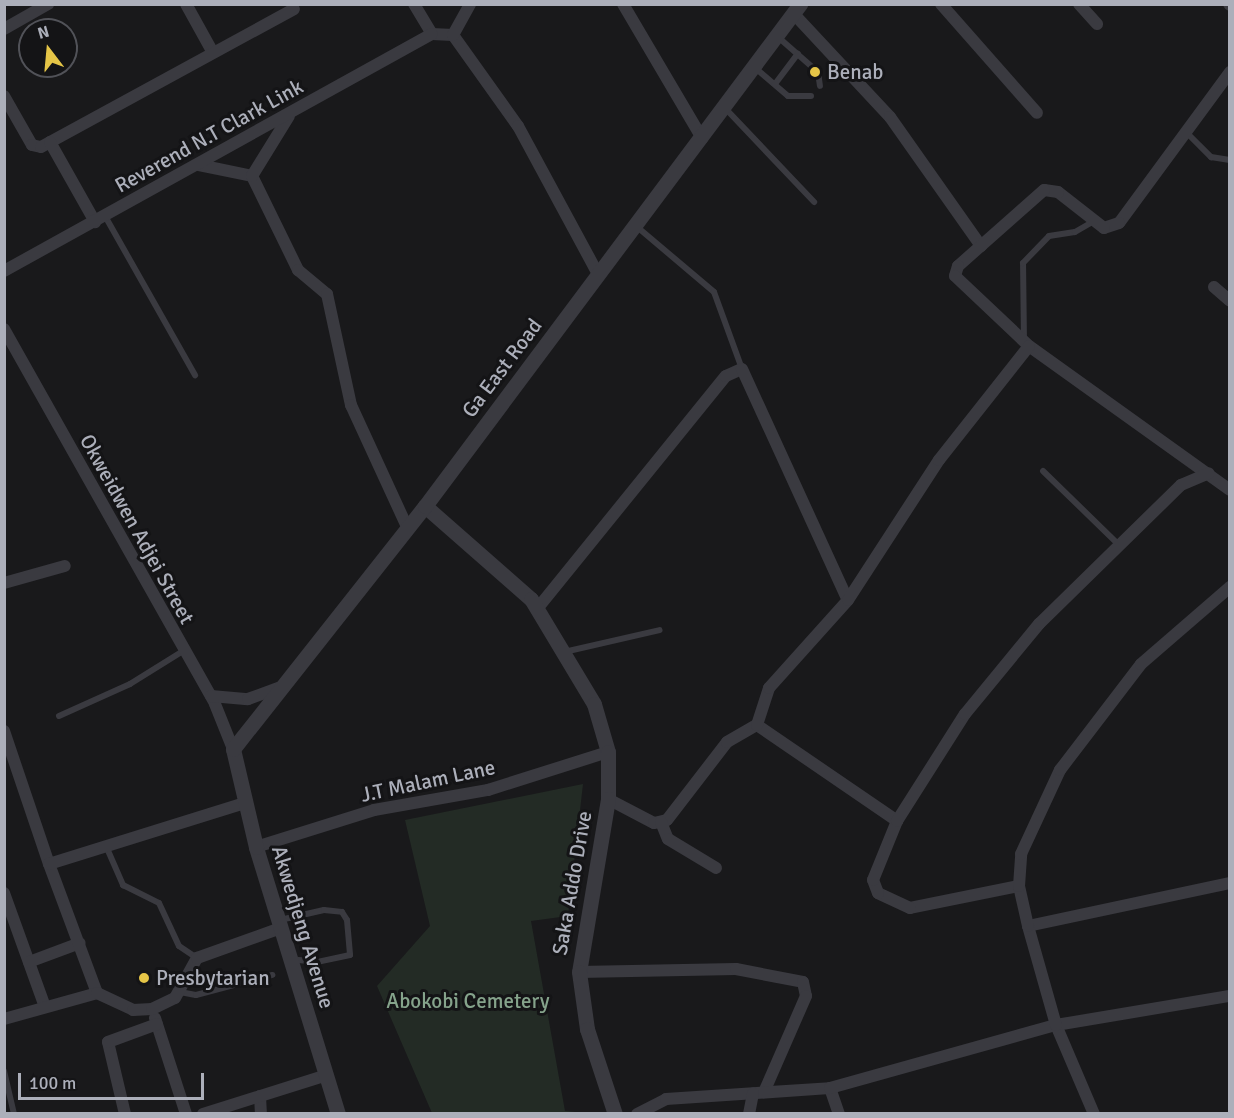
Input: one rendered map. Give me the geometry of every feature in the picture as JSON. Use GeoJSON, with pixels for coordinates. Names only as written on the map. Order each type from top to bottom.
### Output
{"type":"FeatureCollection","features":[{"type":"Feature","properties":{"kind":"street"},"geometry":{"type":"LineString","coordinates":[[4,29],[48,4]]}},
{"type":"Feature","properties":{"kind":"street"},"geometry":{"type":"LineString","coordinates":[[186,4],[212,51]]}},
{"type":"Feature","properties":{"kind":"street"},"geometry":{"type":"LineString","coordinates":[[414,4],[432,34],[453,35]]}},
{"type":"Feature","properties":{"kind":"street"},"geometry":{"type":"LineString","coordinates":[[453,35],[470,4]]}},
{"type":"Feature","properties":{"kind":"street"},"geometry":{"type":"LineString","coordinates":[[623,4],[702,138]]}},
{"type":"Feature","properties":{"kind":"street"},"geometry":{"type":"LineString","coordinates":[[941,4],[1037,112]]}},
{"type":"Feature","properties":{"kind":"street"},"geometry":{"type":"LineString","coordinates":[[1080,4],[1097,24]]}},
{"type":"Feature","properties":{"kind":"street"},"geometry":{"type":"LineString","coordinates":[[4,96],[32,145],[50,142],[212,51],[294,9]]}},
{"type":"Feature","properties":{"kind":"street"},"geometry":{"type":"LineString","coordinates":[[796,9],[890,117],[981,246]]}},
{"type":"Feature","properties":{"kind":"street","name":"Ga East Road"},"geometry":{"type":"LineString","coordinates":[[233,751],[279,688],[425,506],[702,138],[796,9]]}},
{"type":"Feature","properties":{"kind":"street","name":"Reverend N.T Clark Link"},"geometry":{"type":"LineString","coordinates":[[4,271],[432,34]]}},
{"type":"Feature","properties":{"kind":"street"},"geometry":{"type":"LineString","coordinates":[[453,35],[518,126],[598,274]]}},
{"type":"Feature","properties":{"kind":"street"},"geometry":{"type":"LineString","coordinates":[[1230,72],[1188,135],[1119,223],[1104,228],[1058,192],[1044,190],[958,266],[956,276],[1027,344],[1230,490]]}},
{"type":"Feature","properties":{"kind":"street"},"geometry":{"type":"LineString","coordinates":[[252,176],[292,112]]}},
{"type":"Feature","properties":{"kind":"street"},"geometry":{"type":"LineString","coordinates":[[50,142],[100,219]]}},
{"type":"Feature","properties":{"kind":"street"},"geometry":{"type":"LineString","coordinates":[[199,165],[252,176]]}},
{"type":"Feature","properties":{"kind":"street"},"geometry":{"type":"LineString","coordinates":[[252,176],[298,270],[327,294],[351,405],[407,527]]}},
{"type":"Feature","properties":{"kind":"street"},"geometry":{"type":"LineString","coordinates":[[1214,287],[1230,301]]}},
{"type":"Feature","properties":{"kind":"street","name":"Okweidwen Adjei Street"},"geometry":{"type":"LineString","coordinates":[[4,328],[183,651],[211,696],[233,751]]}},
{"type":"Feature","properties":{"kind":"street"},"geometry":{"type":"LineString","coordinates":[[661,822],[727,742],[757,725],[768,688],[848,600],[939,460],[1027,344]]}},
{"type":"Feature","properties":{"kind":"street"},"geometry":{"type":"LineString","coordinates":[[537,609],[726,376],[742,369],[848,600]]}},
{"type":"Feature","properties":{"kind":"street"},"geometry":{"type":"LineString","coordinates":[[1019,886],[910,908],[896,905],[878,893],[873,880],[897,821],[965,714],[1039,624],[1117,543],[1180,485],[1209,473]]}},
{"type":"Feature","properties":{"kind":"street","name":"Saka Addo Drive"},"geometry":{"type":"LineString","coordinates":[[425,506],[537,609],[594,704],[608,752],[608,799],[579,972],[587,1029],[615,1113]]}},
{"type":"Feature","properties":{"kind":"street"},"geometry":{"type":"LineString","coordinates":[[4,583],[65,566]]}},
{"type":"Feature","properties":{"kind":"street"},"geometry":{"type":"LineString","coordinates":[[1094,1113],[1056,1025],[1028,926],[1019,886],[1021,854],[1060,771],[1141,664],[1230,587]]}},
{"type":"Feature","properties":{"kind":"street"},"geometry":{"type":"LineString","coordinates":[[211,696],[248,699],[279,688]]}},
{"type":"Feature","properties":{"kind":"street"},"geometry":{"type":"LineString","coordinates":[[757,725],[897,821]]}},
{"type":"Feature","properties":{"kind":"street"},"geometry":{"type":"LineString","coordinates":[[4,731],[49,864],[97,993]]}},
{"type":"Feature","properties":{"kind":"street","name":"Akwedjeng Avenue"},"geometry":{"type":"LineString","coordinates":[[233,751],[256,847],[338,1113]]}},
{"type":"Feature","properties":{"kind":"street","name":"J.T Malam Lane"},"geometry":{"type":"LineString","coordinates":[[256,847],[374,810],[488,790],[608,752]]}},
{"type":"Feature","properties":{"kind":"street"},"geometry":{"type":"LineString","coordinates":[[608,799],[661,822],[668,839],[717,868]]}},
{"type":"Feature","properties":{"kind":"street"},"geometry":{"type":"LineString","coordinates":[[49,864],[245,803]]}},
{"type":"Feature","properties":{"kind":"street"},"geometry":{"type":"LineString","coordinates":[[1028,926],[1230,883]]}},
{"type":"Feature","properties":{"kind":"street"},"geometry":{"type":"LineString","coordinates":[[4,893],[45,1007]]}},
{"type":"Feature","properties":{"kind":"street"},"geometry":{"type":"LineString","coordinates":[[4,1019],[97,993],[133,1010],[152,1009],[180,992],[197,958],[280,924]]}},
{"type":"Feature","properties":{"kind":"street"},"geometry":{"type":"LineString","coordinates":[[29,962],[80,943]]}},
{"type":"Feature","properties":{"kind":"street"},"geometry":{"type":"LineString","coordinates":[[579,972],[736,969],[803,982],[806,996],[749,1113]]}},
{"type":"Feature","properties":{"kind":"street"},"geometry":{"type":"LineString","coordinates":[[637,1113],[666,1099],[830,1088],[1056,1025],[1230,996]]}},
{"type":"Feature","properties":{"kind":"street"},"geometry":{"type":"LineString","coordinates":[[152,1009],[186,1113]]}},
{"type":"Feature","properties":{"kind":"street"},"geometry":{"type":"LineString","coordinates":[[125,1113],[108,1042],[157,1024]]}},
{"type":"Feature","properties":{"kind":"street"},"geometry":{"type":"LineString","coordinates":[[203,1113],[327,1075]]}},
{"type":"Feature","properties":{"kind":"street"},"geometry":{"type":"LineString","coordinates":[[830,1088],[839,1113]]}},
{"type":"Feature","properties":{"kind":"street"},"geometry":{"type":"LineString","coordinates":[[260,1096],[261,1113]]}},
{"type":"Feature","properties":{"kind":"lane"},"geometry":{"type":"LineString","coordinates":[[776,35],[818,72],[820,86]]}},
{"type":"Feature","properties":{"kind":"lane"},"geometry":{"type":"LineString","coordinates":[[775,84],[798,54]]}},
{"type":"Feature","properties":{"kind":"lane"},"geometry":{"type":"LineString","coordinates":[[753,66],[796,99],[811,96]]}},
{"type":"Feature","properties":{"kind":"lane"},"geometry":{"type":"LineString","coordinates":[[724,106],[814,202]]}},
{"type":"Feature","properties":{"kind":"lane"},"geometry":{"type":"LineString","coordinates":[[1188,135],[1210,157],[1230,160]]}},
{"type":"Feature","properties":{"kind":"lane"},"geometry":{"type":"LineString","coordinates":[[100,219],[195,375]]}},
{"type":"Feature","properties":{"kind":"lane"},"geometry":{"type":"LineString","coordinates":[[1027,344],[1023,262],[1049,237],[1083,230],[1095,220]]}},
{"type":"Feature","properties":{"kind":"lane"},"geometry":{"type":"LineString","coordinates":[[635,226],[714,292],[742,369]]}},
{"type":"Feature","properties":{"kind":"lane"},"geometry":{"type":"LineString","coordinates":[[1043,471],[1117,543]]}},
{"type":"Feature","properties":{"kind":"lane"},"geometry":{"type":"LineString","coordinates":[[564,652],[660,630]]}},
{"type":"Feature","properties":{"kind":"lane"},"geometry":{"type":"LineString","coordinates":[[59,716],[130,684],[183,651]]}},
{"type":"Feature","properties":{"kind":"lane"},"geometry":{"type":"LineString","coordinates":[[106,846],[123,885],[159,903],[179,946],[197,958]]}},
{"type":"Feature","properties":{"kind":"lane"},"geometry":{"type":"LineString","coordinates":[[280,924],[324,910],[342,912],[347,920],[350,955],[318,962],[291,959]]}},
{"type":"Feature","properties":{"kind":"lane"},"geometry":{"type":"LineString","coordinates":[[180,992],[196,995],[272,975]]}},
{"type":"Feature","properties":{"kind":"lane"},"geometry":{"type":"LineString","coordinates":[[4,1071],[14,1113]]}},
{"type":"Feature","properties":{"kind":"green space","name":"Abokobi Cemetery"},"geometry":{"type":"Polygon","coordinates":[[[583,784],[568,916],[531,921],[565,1111],[587,1113],[432,1113],[377,986],[430,926],[405,820],[583,784]]]}},
{"type":"Feature","properties":{"kind":"place","name":"Benab"},"geometry":{"type":"Point","coordinates":[815,72]}},
{"type":"Feature","properties":{"kind":"place","name":"Presbytarian"},"geometry":{"type":"Point","coordinates":[144,978]}}]}
